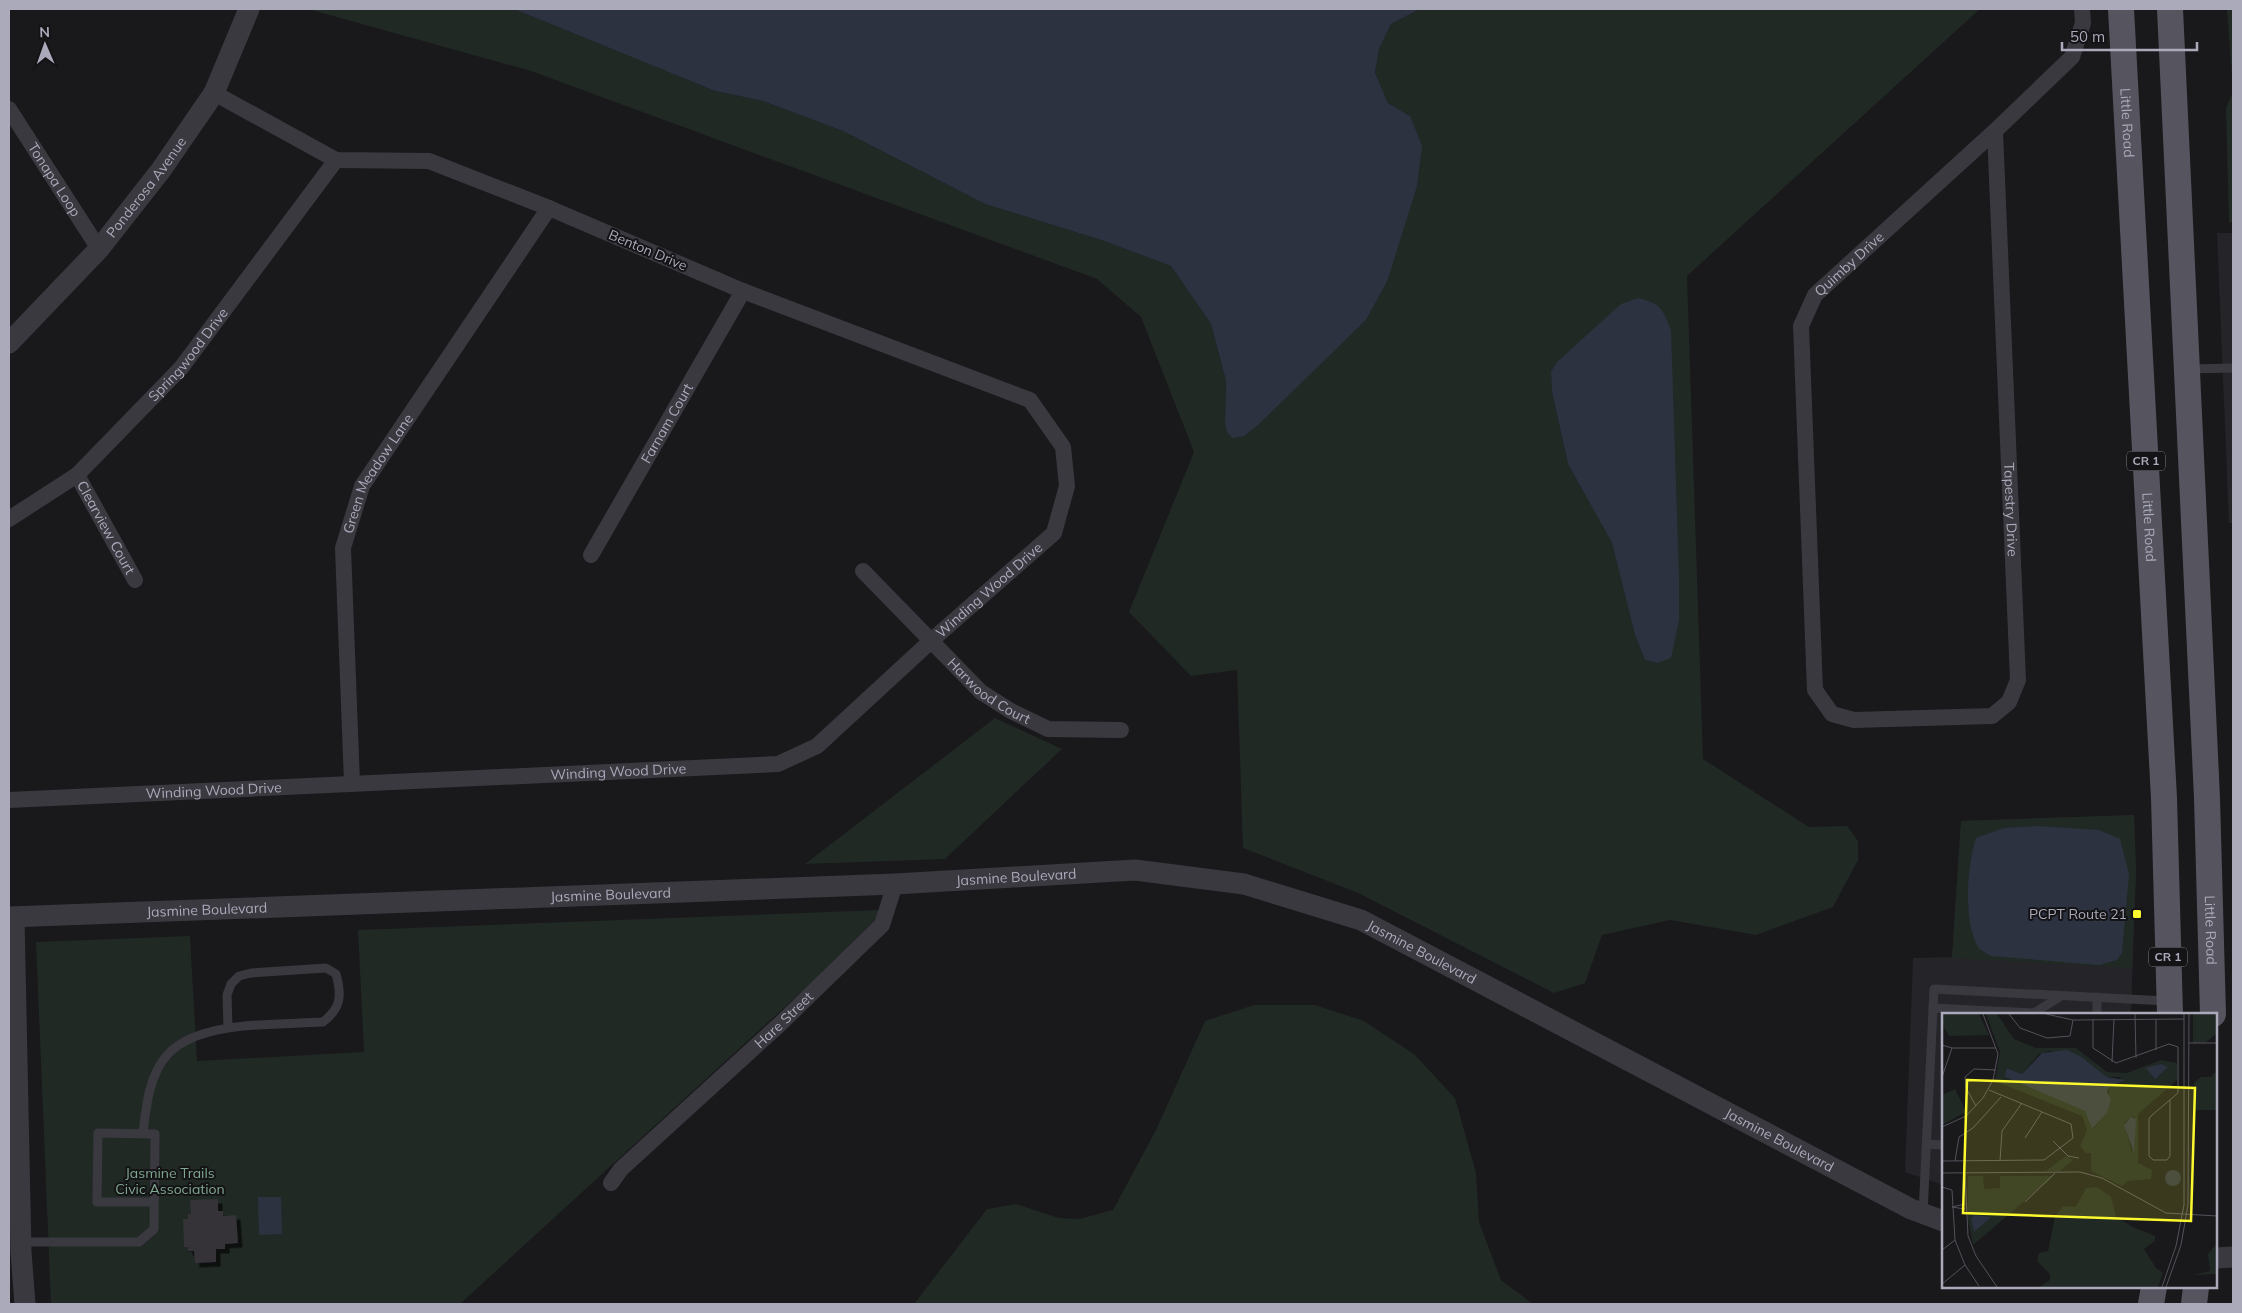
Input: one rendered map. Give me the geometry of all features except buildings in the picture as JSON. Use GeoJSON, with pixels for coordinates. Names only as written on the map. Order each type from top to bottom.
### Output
{"type":"FeatureCollection","features":[{"type":"Feature","properties":{"kind":"main road","name":"Little Road"},"geometry":{"type":"LineString","coordinates":[[2121,9],[2164,798],[2170,1007]]}},
{"type":"Feature","properties":{"kind":"main road","name":"Little Road"},"geometry":{"type":"LineString","coordinates":[[2170,9],[2207,798],[2213,1013]]}},
{"type":"Feature","properties":{"kind":"main road"},"geometry":{"type":"LineString","coordinates":[[2151,1304],[2154,1288]]}},
{"type":"Feature","properties":{"kind":"main road"},"geometry":{"type":"LineString","coordinates":[[2194,1304],[2196,1288]]}},
{"type":"Feature","properties":{"kind":"street","name":"Ponderosa Avenue"},"geometry":{"type":"LineString","coordinates":[[9,343],[99,249],[161,170],[214,93],[249,9]]}},
{"type":"Feature","properties":{"kind":"street","name":"Quimby Drive"},"geometry":{"type":"LineString","coordinates":[[1832,714],[1815,690],[1800,326],[1814,295],[1995,131],[2072,57],[2082,23],[2082,9]]}},
{"type":"Feature","properties":{"kind":"street","name":"Benton Drive"},"geometry":{"type":"LineString","coordinates":[[214,93],[336,160],[430,161],[549,208],[743,291],[1030,400],[1063,447]]}},
{"type":"Feature","properties":{"kind":"street","name":"Tonapa Loop"},"geometry":{"type":"LineString","coordinates":[[9,109],[99,249]]}},
{"type":"Feature","properties":{"kind":"street","name":"Tapestry Drive"},"geometry":{"type":"LineString","coordinates":[[1832,714],[1854,720],[1992,716],[2009,702],[2018,680],[1995,131]]}},
{"type":"Feature","properties":{"kind":"street","name":"Springwood Drive"},"geometry":{"type":"LineString","coordinates":[[9,519],[76,475],[181,368],[336,160]]}},
{"type":"Feature","properties":{"kind":"street","name":"Green Meadow Lane"},"geometry":{"type":"LineString","coordinates":[[352,783],[343,548],[362,486],[549,208]]}},
{"type":"Feature","properties":{"kind":"street","name":"Farnam Court"},"geometry":{"type":"LineString","coordinates":[[590,556],[743,291]]}},
{"type":"Feature","properties":{"kind":"street","name":"Winding Wood Drive"},"geometry":{"type":"LineString","coordinates":[[9,800],[778,764],[817,746],[932,640],[1054,533],[1067,486],[1063,447]]}},
{"type":"Feature","properties":{"kind":"street","name":"Clearview Court"},"geometry":{"type":"LineString","coordinates":[[76,475],[135,580]]}},
{"type":"Feature","properties":{"kind":"street","name":"Harwood Court"},"geometry":{"type":"LineString","coordinates":[[863,571],[981,692],[1011,712],[1048,729],[1121,730]]}},
{"type":"Feature","properties":{"kind":"street","name":"Jasmine Boulevard"},"geometry":{"type":"LineString","coordinates":[[11,917],[895,884],[1135,870],[1244,884],[1361,920],[1923,1214],[1942,1221]]}},
{"type":"Feature","properties":{"kind":"street","name":"Hare Street"},"geometry":{"type":"LineString","coordinates":[[611,1183],[621,1169],[780,1024],[882,925],[895,884]]}},
{"type":"Feature","properties":{"kind":"street"},"geometry":{"type":"LineString","coordinates":[[11,917],[17,1229],[15,1269],[25,1304]]}},
{"type":"Feature","properties":{"kind":"street"},"geometry":{"type":"LineString","coordinates":[[2217,1258],[2233,1257]]}},
{"type":"Feature","properties":{"kind":"lane"},"geometry":{"type":"LineString","coordinates":[[2187,370],[2233,368]]}},
{"type":"Feature","properties":{"kind":"lane"},"geometry":{"type":"LineString","coordinates":[[143,1134],[146,1105],[153,1080],[167,1055],[184,1040],[214,1030],[228,1028],[323,1022],[334,1014],[339,1001],[339,986],[336,974],[326,968],[251,973],[239,976],[231,984],[227,995],[228,1028]]}},
{"type":"Feature","properties":{"kind":"lane"},"geometry":{"type":"LineString","coordinates":[[1923,1214],[1934,990],[2097,997],[2170,1007]]}},
{"type":"Feature","properties":{"kind":"lane"},"geometry":{"type":"LineString","coordinates":[[1933,1008],[2034,1013],[2061,996]]}},
{"type":"Feature","properties":{"kind":"lane"},"geometry":{"type":"LineString","coordinates":[[2097,997],[2097,1013]]}},
{"type":"Feature","properties":{"kind":"lane"},"geometry":{"type":"LineString","coordinates":[[17,1229],[139,1242],[154,1229],[155,1134],[98,1133],[97,1202],[154,1202]]}},
{"type":"Feature","properties":{"kind":"lane"},"geometry":{"type":"LineString","coordinates":[[1927,1144],[1942,1145]]}},
{"type":"Feature","properties":{"kind":"shaded area"},"geometry":{"type":"Polygon","coordinates":[[[2217,233],[2233,233],[2233,523],[2229,523],[2217,233]]]}},
{"type":"Feature","properties":{"kind":"shaded area"},"geometry":{"type":"Polygon","coordinates":[[[2134,815],[2136,869],[2131,1013],[1942,1013],[1942,1185],[1905,1172],[1913,958],[1952,957],[1961,821],[2134,815]]]}},
{"type":"Feature","properties":{"kind":"green space"},"geometry":{"type":"Polygon","coordinates":[[[308,9],[514,9],[715,91],[763,101],[843,131],[985,204],[1101,240],[1171,266],[1211,324],[1226,381],[1225,422],[1244,436],[1366,320],[1387,282],[1410,116],[1388,103],[1375,74],[1379,49],[1391,24],[1420,9],[1980,9],[1687,276],[1703,759],[1809,827],[1847,826],[1858,841],[1858,860],[1833,907],[1756,935],[1670,920],[1602,935],[1585,983],[1554,993],[1358,893],[1243,848],[1237,670],[1191,676],[1129,612],[1194,452],[1141,317],[1097,279],[531,71],[308,9]],[[1551,372],[1552,392],[1568,464],[1612,543],[1635,635],[1645,660],[1657,663],[1551,372]]]}},
{"type":"Feature","properties":{"kind":"green space"},"geometry":{"type":"Polygon","coordinates":[[[2227,9],[2233,9],[2233,91],[2227,9]]]}},
{"type":"Feature","properties":{"kind":"green space"},"geometry":{"type":"Polygon","coordinates":[[[2233,92],[2233,222],[2229,222],[2226,108],[2233,92]]]}},
{"type":"Feature","properties":{"kind":"green space"},"geometry":{"type":"Polygon","coordinates":[[[995,718],[1062,749],[945,859],[805,864],[995,718]]]}},
{"type":"Feature","properties":{"kind":"green space"},"geometry":{"type":"Polygon","coordinates":[[[2134,815],[2136,869],[2132,968],[1952,958],[1961,821],[2134,815]]]}},
{"type":"Feature","properties":{"kind":"green space","name":"Jasmine Trails Civic Association"},"geometry":{"type":"Polygon","coordinates":[[[880,910],[879,921],[460,1304],[51,1304],[36,942],[190,936],[197,1061],[364,1052],[358,930],[880,910]]]}},
{"type":"Feature","properties":{"kind":"green space"},"geometry":{"type":"Polygon","coordinates":[[[1254,1005],[1315,1005],[1364,1021],[1414,1054],[1455,1098],[1476,1173],[1479,1222],[1501,1280],[1533,1304],[914,1304],[987,1209],[1016,1204],[1059,1218],[1079,1219],[1113,1210],[1156,1130],[1205,1021],[1254,1005]]]}},
{"type":"Feature","properties":{"kind":"water"},"geometry":{"type":"Polygon","coordinates":[[[514,9],[1420,9],[1391,24],[1379,49],[1375,73],[1388,103],[1410,116],[1422,146],[1417,186],[1387,282],[1366,320],[1258,425],[1244,436],[1232,438],[1227,432],[1225,422],[1226,381],[1211,324],[1171,266],[1101,240],[985,204],[843,131],[763,101],[715,91],[514,9]]]}},
{"type":"Feature","properties":{"kind":"water"},"geometry":{"type":"Polygon","coordinates":[[[1638,298],[1651,302],[1660,308],[1671,330],[1679,620],[1671,658],[1657,663],[1645,660],[1635,635],[1612,543],[1568,464],[1552,392],[1551,372],[1557,362],[1621,304],[1638,298]]]}},
{"type":"Feature","properties":{"kind":"water"},"geometry":{"type":"Polygon","coordinates":[[[2037,826],[2099,830],[2120,839],[2129,874],[2122,953],[2117,960],[2099,965],[1991,956],[1978,947],[1973,936],[1968,908],[1970,863],[1976,838],[2004,828],[2037,826]]]}},
{"type":"Feature","properties":{"kind":"water"},"geometry":{"type":"Polygon","coordinates":[[[258,1197],[281,1197],[282,1234],[259,1235],[258,1197]]]}},
{"type":"Feature","properties":{"kind":"place","name":"PCPT Route 21"},"geometry":{"type":"Point","coordinates":[2137,914]}}]}
